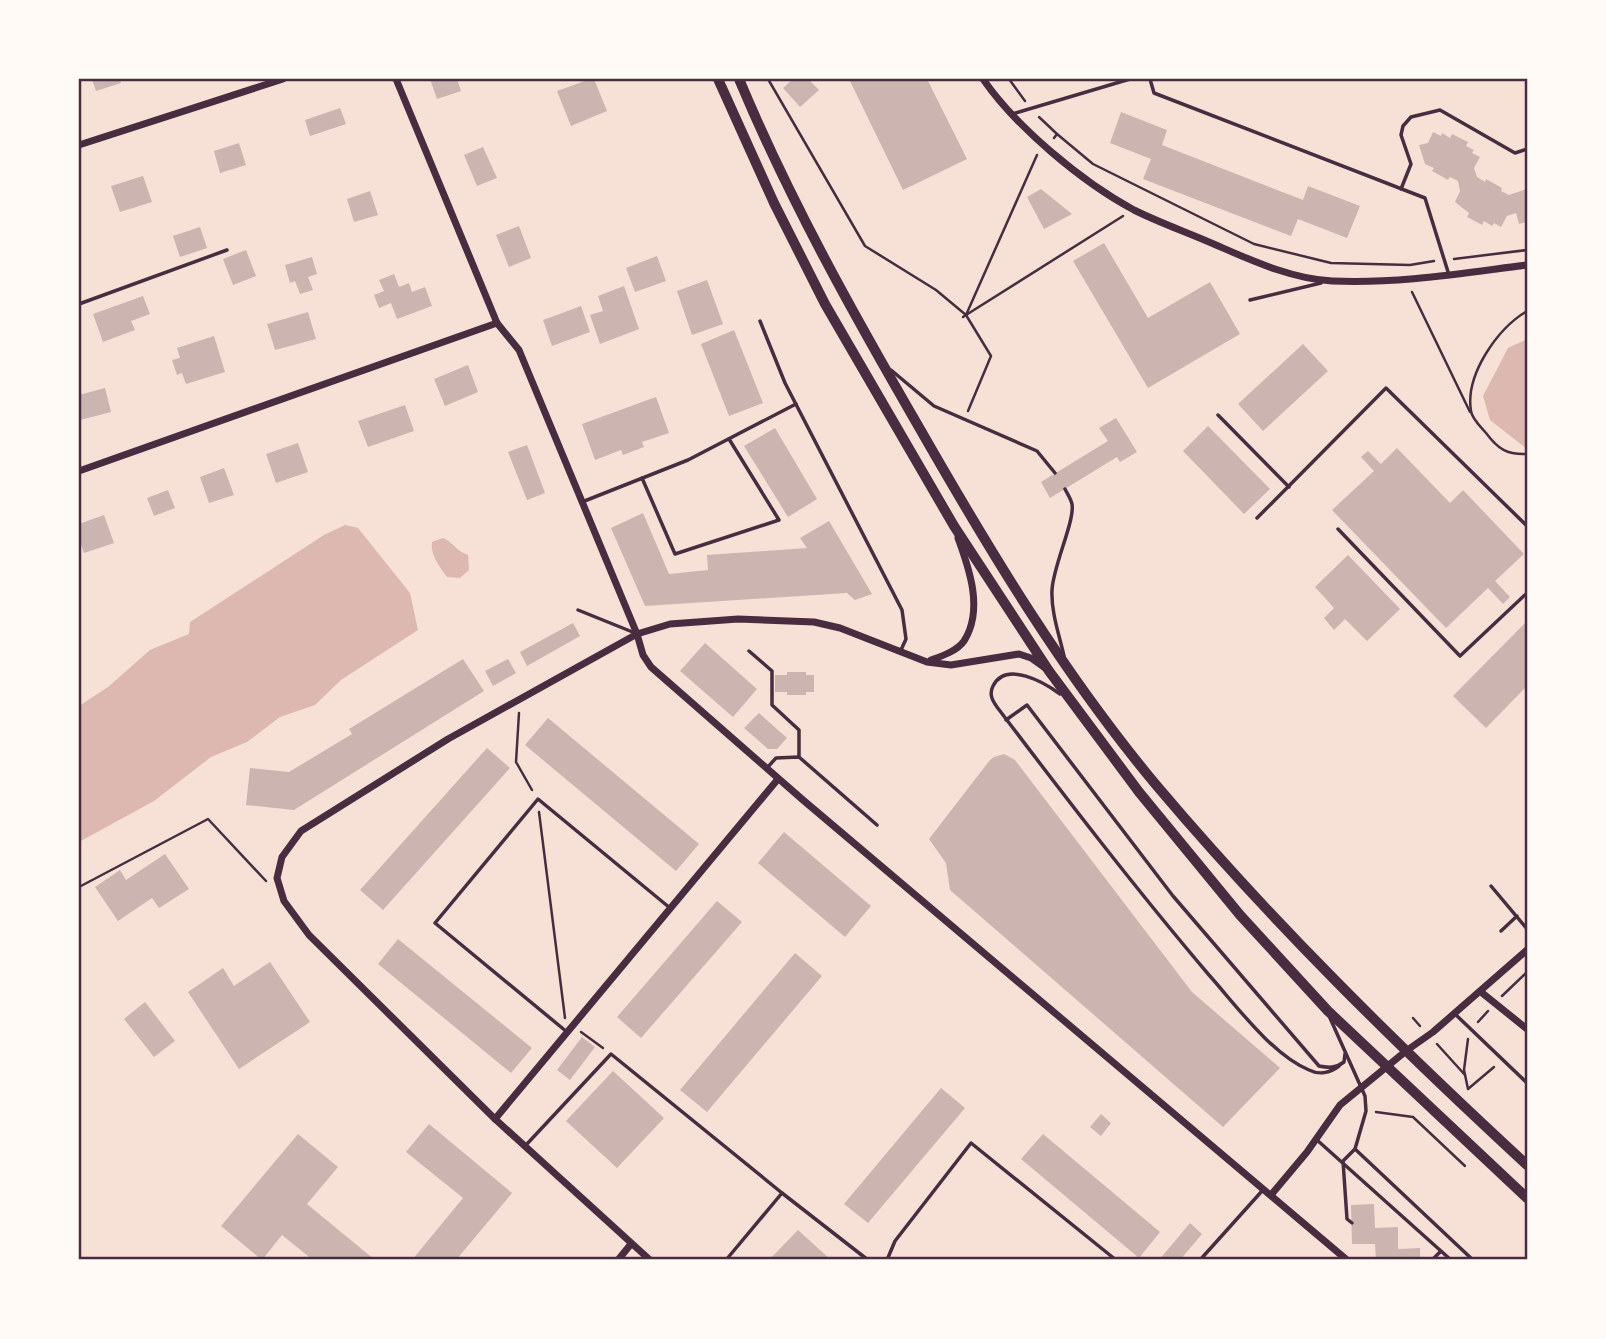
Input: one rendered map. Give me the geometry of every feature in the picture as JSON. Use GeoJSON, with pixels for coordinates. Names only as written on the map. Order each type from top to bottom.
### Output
{"type":"FeatureCollection","features":[{"type":"Feature","properties":{"kind":"main road"},"geometry":{"type":"LineString","coordinates":[[719,79],[774,204],[825,304],[954,526],[1049,671],[1139,792],[1240,915],[1328,1012],[1527,1198]]}},
{"type":"Feature","properties":{"kind":"main road"},"geometry":{"type":"LineString","coordinates":[[739,79],[792,198],[880,359],[1014,589],[1067,668],[1155,784],[1252,894],[1406,1051],[1527,1165]]}},
{"type":"Feature","properties":{"kind":"street"},"geometry":{"type":"LineString","coordinates":[[79,145],[283,79]]}},
{"type":"Feature","properties":{"kind":"street"},"geometry":{"type":"LineString","coordinates":[[396,79],[497,323],[519,350],[637,634],[643,655],[651,667],[766,769],[1347,1260]]}},
{"type":"Feature","properties":{"kind":"street"},"geometry":{"type":"LineString","coordinates":[[982,79],[1012,114],[1045,146],[1086,178],[1133,209],[1269,268],[1330,281],[1414,279],[1527,265]]}},
{"type":"Feature","properties":{"kind":"street"},"geometry":{"type":"LineString","coordinates":[[79,471],[497,323]]}},
{"type":"Feature","properties":{"kind":"street"},"geometry":{"type":"LineString","coordinates":[[927,662],[958,647],[964,641],[971,624],[972,588],[954,526]]}},
{"type":"Feature","properties":{"kind":"street"},"geometry":{"type":"LineString","coordinates":[[650,1260],[495,1119],[309,935],[284,901],[277,878],[282,857],[301,831],[448,739],[637,634],[670,625],[738,619],[814,622],[839,628],[927,662],[951,664],[1019,654],[1031,658],[1049,671]]}},
{"type":"Feature","properties":{"kind":"street"},"geometry":{"type":"LineString","coordinates":[[495,1119],[778,779]]}},
{"type":"Feature","properties":{"kind":"street"},"geometry":{"type":"LineString","coordinates":[[1271,1195],[1340,1105],[1455,1014],[1527,950]]}},
{"type":"Feature","properties":{"kind":"street"},"geometry":{"type":"LineString","coordinates":[[1481,992],[1527,1029]]}},
{"type":"Feature","properties":{"kind":"street"},"geometry":{"type":"LineString","coordinates":[[618,1260],[631,1244]]}},
{"type":"Feature","properties":{"kind":"lane"},"geometry":{"type":"LineString","coordinates":[[747,79],[748,99]]}},
{"type":"Feature","properties":{"kind":"lane"},"geometry":{"type":"LineString","coordinates":[[1012,114],[1130,79]]}},
{"type":"Feature","properties":{"kind":"lane"},"geometry":{"type":"LineString","coordinates":[[1150,79],[1154,93],[1425,198],[1449,275]]}},
{"type":"Feature","properties":{"kind":"lane"},"geometry":{"type":"LineString","coordinates":[[1401,189],[1411,164],[1401,135],[1403,125],[1412,117],[1440,110],[1515,153],[1527,149]]}},
{"type":"Feature","properties":{"kind":"lane"},"geometry":{"type":"LineString","coordinates":[[79,304],[227,250]]}},
{"type":"Feature","properties":{"kind":"lane"},"geometry":{"type":"LineString","coordinates":[[1250,300],[1330,281]]}},
{"type":"Feature","properties":{"kind":"lane"},"geometry":{"type":"LineString","coordinates":[[760,321],[796,404],[902,610],[906,639],[900,652]]}},
{"type":"Feature","properties":{"kind":"lane"},"geometry":{"type":"LineString","coordinates":[[880,359],[934,406],[1027,444],[1046,459],[1055,473]]}},
{"type":"Feature","properties":{"kind":"lane"},"geometry":{"type":"LineString","coordinates":[[1258,519],[1386,388],[1527,526]]}},
{"type":"Feature","properties":{"kind":"lane"},"geometry":{"type":"LineString","coordinates":[[582,502],[688,460],[796,404]]}},
{"type":"Feature","properties":{"kind":"lane"},"geometry":{"type":"LineString","coordinates":[[1218,415],[1289,487]]}},
{"type":"Feature","properties":{"kind":"lane"},"geometry":{"type":"LineString","coordinates":[[642,478],[675,554],[779,520],[729,439]]}},
{"type":"Feature","properties":{"kind":"lane"},"geometry":{"type":"LineString","coordinates":[[1065,488],[1072,503],[1071,513],[1054,568],[1052,605],[1067,668]]}},
{"type":"Feature","properties":{"kind":"lane"},"geometry":{"type":"LineString","coordinates":[[1338,528],[1460,656],[1527,593]]}},
{"type":"Feature","properties":{"kind":"lane"},"geometry":{"type":"LineString","coordinates":[[578,610],[637,634]]}},
{"type":"Feature","properties":{"kind":"lane"},"geometry":{"type":"LineString","coordinates":[[749,651],[772,671],[772,705],[799,730],[799,757]]}},
{"type":"Feature","properties":{"kind":"lane"},"geometry":{"type":"LineString","coordinates":[[1077,709],[1059,692],[1022,675],[1009,674],[998,680],[992,690],[993,702],[1006,720],[1146,900],[1256,1030],[1306,1069],[1325,1073],[1344,1062],[1345,1054]]}},
{"type":"Feature","properties":{"kind":"lane"},"geometry":{"type":"LineString","coordinates":[[1006,720],[1027,705],[1173,896],[1311,1057],[1319,1066],[1339,1066]]}},
{"type":"Feature","properties":{"kind":"lane"},"geometry":{"type":"LineString","coordinates":[[766,769],[776,758],[799,757],[877,825]]}},
{"type":"Feature","properties":{"kind":"lane"},"geometry":{"type":"LineString","coordinates":[[567,1032],[435,923],[538,799],[670,908]]}},
{"type":"Feature","properties":{"kind":"lane"},"geometry":{"type":"LineString","coordinates":[[1491,886],[1527,929]]}},
{"type":"Feature","properties":{"kind":"lane"},"geometry":{"type":"LineString","coordinates":[[1501,931],[1517,916]]}},
{"type":"Feature","properties":{"kind":"lane"},"geometry":{"type":"LineString","coordinates":[[1328,1012],[1362,1087],[1366,1111],[1355,1149],[1343,1161],[1347,1219],[1352,1223]]}},
{"type":"Feature","properties":{"kind":"lane"},"geometry":{"type":"LineString","coordinates":[[1455,1014],[1527,1083]]}},
{"type":"Feature","properties":{"kind":"lane"},"geometry":{"type":"LineString","coordinates":[[525,1147],[611,1054],[868,1260]]}},
{"type":"Feature","properties":{"kind":"lane"},"geometry":{"type":"LineString","coordinates":[[1315,1139],[1343,1161],[1451,1260]]}},
{"type":"Feature","properties":{"kind":"lane"},"geometry":{"type":"LineString","coordinates":[[887,1260],[895,1241],[971,1143],[1116,1260]]}},
{"type":"Feature","properties":{"kind":"lane"},"geometry":{"type":"LineString","coordinates":[[1355,1149],[1473,1260]]}},
{"type":"Feature","properties":{"kind":"lane"},"geometry":{"type":"LineString","coordinates":[[1200,1260],[1264,1189]]}},
{"type":"Feature","properties":{"kind":"lane"},"geometry":{"type":"LineString","coordinates":[[726,1260],[782,1193]]}},
{"type":"Feature","properties":{"kind":"lane"},"geometry":{"type":"LineString","coordinates":[[1432,1260],[1440,1251]]}},
{"type":"Feature","properties":{"kind":"path"},"geometry":{"type":"LineString","coordinates":[[768,79],[865,246],[936,290],[965,316],[992,356],[965,420]]}},
{"type":"Feature","properties":{"kind":"path"},"geometry":{"type":"LineString","coordinates":[[965,316],[1036,156],[1057,134],[1093,164],[1254,244],[1331,263],[1410,264],[1527,250]]}},
{"type":"Feature","properties":{"kind":"path"},"geometry":{"type":"LineString","coordinates":[[965,316],[1133,209]]}},
{"type":"Feature","properties":{"kind":"path"},"geometry":{"type":"LineString","coordinates":[[1412,292],[1471,414],[1498,449],[1514,455],[1527,454]]}},
{"type":"Feature","properties":{"kind":"path"},"geometry":{"type":"LineString","coordinates":[[1471,414],[1471,383],[1498,333],[1527,312]]}},
{"type":"Feature","properties":{"kind":"path"},"geometry":{"type":"LineString","coordinates":[[519,699],[516,762],[538,799],[567,1032],[582,1032],[611,1054]]}},
{"type":"Feature","properties":{"kind":"path"},"geometry":{"type":"LineString","coordinates":[[79,887],[208,819],[265,880]]}},
{"type":"Feature","properties":{"kind":"path"},"geometry":{"type":"LineString","coordinates":[[1503,1060],[1468,1088],[1465,1076],[1466,1044],[1471,1031],[1527,972]]}},
{"type":"Feature","properties":{"kind":"path"},"geometry":{"type":"LineString","coordinates":[[1413,1018],[1465,1076]]}},
{"type":"Feature","properties":{"kind":"path"},"geometry":{"type":"LineString","coordinates":[[1373,1112],[1413,1117],[1465,1166]]}},
{"type":"Feature","properties":{"kind":"shaded area"},"geometry":{"type":"Polygon","coordinates":[[[1527,339],[1527,449],[1490,420],[1483,396],[1508,348],[1527,339]]]}},
{"type":"Feature","properties":{"kind":"shaded area"},"geometry":{"type":"Polygon","coordinates":[[[345,525],[358,528],[410,593],[418,630],[341,680],[315,705],[280,717],[247,742],[211,757],[154,801],[79,842],[79,706],[108,687],[150,650],[189,634],[190,622],[324,535],[345,525]]]}},
{"type":"Feature","properties":{"kind":"shaded area"},"geometry":{"type":"Polygon","coordinates":[[[443,538],[468,555],[469,570],[460,578],[447,577],[434,556],[432,542],[443,538]]]}},
{"type":"Feature","properties":{"kind":"building"},"geometry":{"type":"Polygon","coordinates":[[[92,79],[120,79],[121,83],[96,91],[92,79]]]}},
{"type":"Feature","properties":{"kind":"building"},"geometry":{"type":"Polygon","coordinates":[[[430,79],[457,79],[461,91],[437,99],[430,79]]]}},
{"type":"Feature","properties":{"kind":"building"},"geometry":{"type":"Polygon","coordinates":[[[594,79],[607,111],[571,126],[557,91],[594,79]]]}},
{"type":"Feature","properties":{"kind":"building"},"geometry":{"type":"Polygon","coordinates":[[[793,79],[808,79],[819,90],[800,107],[783,88],[793,79]]]}},
{"type":"Feature","properties":{"kind":"building"},"geometry":{"type":"Polygon","coordinates":[[[849,79],[927,79],[967,159],[903,190],[849,79]]]}},
{"type":"Feature","properties":{"kind":"building"},"geometry":{"type":"Polygon","coordinates":[[[340,108],[346,124],[310,136],[305,120],[340,108]]]}},
{"type":"Feature","properties":{"kind":"building"},"geometry":{"type":"Polygon","coordinates":[[[1121,112],[1167,130],[1162,145],[1303,200],[1308,186],[1360,206],[1347,238],[1298,219],[1291,236],[1143,179],[1151,159],[1110,143],[1121,112]]]}},
{"type":"Feature","properties":{"kind":"building"},"geometry":{"type":"Polygon","coordinates":[[[1433,132],[1450,138],[1452,134],[1468,142],[1466,146],[1480,157],[1474,168],[1477,177],[1485,182],[1486,179],[1509,195],[1527,189],[1527,222],[1519,224],[1516,213],[1507,216],[1501,227],[1484,221],[1482,225],[1467,217],[1469,213],[1455,202],[1460,191],[1458,181],[1450,177],[1448,180],[1425,164],[1419,145],[1428,143],[1433,132]]]}},
{"type":"Feature","properties":{"kind":"building"},"geometry":{"type":"Polygon","coordinates":[[[239,143],[246,165],[220,173],[214,151],[239,143]]]}},
{"type":"Feature","properties":{"kind":"building"},"geometry":{"type":"Polygon","coordinates":[[[483,147],[497,178],[477,186],[464,155],[483,147]]]}},
{"type":"Feature","properties":{"kind":"building"},"geometry":{"type":"Polygon","coordinates":[[[143,176],[152,202],[120,212],[111,186],[143,176]]]}},
{"type":"Feature","properties":{"kind":"building"},"geometry":{"type":"Polygon","coordinates":[[[1041,189],[1072,214],[1044,229],[1027,197],[1041,189]]]}},
{"type":"Feature","properties":{"kind":"building"},"geometry":{"type":"Polygon","coordinates":[[[370,191],[378,215],[354,222],[347,199],[370,191]]]}},
{"type":"Feature","properties":{"kind":"building"},"geometry":{"type":"Polygon","coordinates":[[[519,226],[531,258],[509,267],[496,235],[519,226]]]}},
{"type":"Feature","properties":{"kind":"building"},"geometry":{"type":"Polygon","coordinates":[[[200,227],[207,248],[180,257],[173,236],[200,227]]]}},
{"type":"Feature","properties":{"kind":"building"},"geometry":{"type":"Polygon","coordinates":[[[1104,243],[1148,318],[1210,282],[1240,334],[1148,388],[1073,261],[1104,243]]]}},
{"type":"Feature","properties":{"kind":"building"},"geometry":{"type":"Polygon","coordinates":[[[246,250],[256,276],[233,285],[223,259],[246,250]]]}},
{"type":"Feature","properties":{"kind":"building"},"geometry":{"type":"Polygon","coordinates":[[[657,256],[666,281],[635,292],[626,268],[657,256]]]}},
{"type":"Feature","properties":{"kind":"building"},"geometry":{"type":"Polygon","coordinates":[[[312,257],[317,274],[308,277],[313,290],[300,294],[295,281],[290,283],[285,265],[312,257]]]}},
{"type":"Feature","properties":{"kind":"building"},"geometry":{"type":"Polygon","coordinates":[[[394,274],[399,287],[409,283],[412,292],[425,287],[432,306],[397,319],[391,303],[379,308],[374,295],[384,291],[379,280],[394,274]]]}},
{"type":"Feature","properties":{"kind":"building"},"geometry":{"type":"Polygon","coordinates":[[[707,280],[723,324],[692,335],[677,291],[707,280]]]}},
{"type":"Feature","properties":{"kind":"building"},"geometry":{"type":"Polygon","coordinates":[[[624,286],[639,329],[600,344],[590,315],[603,311],[598,296],[624,286]]]}},
{"type":"Feature","properties":{"kind":"building"},"geometry":{"type":"Polygon","coordinates":[[[143,296],[150,314],[131,321],[135,330],[103,342],[93,314],[143,296]]]}},
{"type":"Feature","properties":{"kind":"building"},"geometry":{"type":"Polygon","coordinates":[[[581,306],[590,332],[552,346],[543,320],[581,306]]]}},
{"type":"Feature","properties":{"kind":"building"},"geometry":{"type":"Polygon","coordinates":[[[308,312],[316,339],[275,350],[267,324],[308,312]]]}},
{"type":"Feature","properties":{"kind":"building"},"geometry":{"type":"Polygon","coordinates":[[[734,330],[763,403],[729,416],[701,344],[734,330]]]}},
{"type":"Feature","properties":{"kind":"building"},"geometry":{"type":"Polygon","coordinates":[[[214,336],[225,372],[186,384],[182,373],[177,375],[172,360],[180,358],[177,348],[214,336]]]}},
{"type":"Feature","properties":{"kind":"building"},"geometry":{"type":"Polygon","coordinates":[[[1303,344],[1328,371],[1263,431],[1238,404],[1303,344]]]}},
{"type":"Feature","properties":{"kind":"building"},"geometry":{"type":"Polygon","coordinates":[[[468,365],[478,392],[445,406],[434,379],[468,365]]]}},
{"type":"Feature","properties":{"kind":"building"},"geometry":{"type":"Polygon","coordinates":[[[105,388],[111,412],[80,420],[79,395],[105,388]]]}},
{"type":"Feature","properties":{"kind":"building"},"geometry":{"type":"Polygon","coordinates":[[[656,397],[669,433],[642,442],[644,447],[623,455],[621,450],[595,460],[582,424],[656,397]]]}},
{"type":"Feature","properties":{"kind":"building"},"geometry":{"type":"Polygon","coordinates":[[[405,405],[414,431],[368,447],[358,421],[405,405]]]}},
{"type":"Feature","properties":{"kind":"building"},"geometry":{"type":"Polygon","coordinates":[[[1116,418],[1137,452],[1120,462],[1117,457],[1050,498],[1041,482],[1108,441],[1099,428],[1116,418]]]}},
{"type":"Feature","properties":{"kind":"building"},"geometry":{"type":"Polygon","coordinates":[[[1208,426],[1270,489],[1244,514],[1183,451],[1208,426]]]}},
{"type":"Feature","properties":{"kind":"building"},"geometry":{"type":"Polygon","coordinates":[[[775,428],[817,499],[788,517],[744,446],[775,428]]]}},
{"type":"Feature","properties":{"kind":"building"},"geometry":{"type":"Polygon","coordinates":[[[298,443],[308,472],[276,483],[266,454],[298,443]]]}},
{"type":"Feature","properties":{"kind":"building"},"geometry":{"type":"Polygon","coordinates":[[[527,445],[545,493],[527,500],[508,452],[527,445]]]}},
{"type":"Feature","properties":{"kind":"building"},"geometry":{"type":"Polygon","coordinates":[[[1397,448],[1450,503],[1463,490],[1524,554],[1495,581],[1510,597],[1503,604],[1488,588],[1446,628],[1332,510],[1374,471],[1361,457],[1368,451],[1381,464],[1397,448]]]}},
{"type":"Feature","properties":{"kind":"building"},"geometry":{"type":"Polygon","coordinates":[[[224,468],[234,495],[209,503],[200,477],[224,468]]]}},
{"type":"Feature","properties":{"kind":"building"},"geometry":{"type":"Polygon","coordinates":[[[168,490],[175,508],[154,516],[147,498],[168,490]]]}},
{"type":"Feature","properties":{"kind":"building"},"geometry":{"type":"Polygon","coordinates":[[[643,513],[669,574],[708,570],[707,555],[807,548],[800,538],[829,521],[872,594],[855,600],[847,593],[645,606],[611,528],[643,513]]]}},
{"type":"Feature","properties":{"kind":"building"},"geometry":{"type":"Polygon","coordinates":[[[104,515],[114,543],[84,553],[79,538],[79,524],[104,515]]]}},
{"type":"Feature","properties":{"kind":"building"},"geometry":{"type":"Polygon","coordinates":[[[1348,555],[1400,609],[1367,641],[1345,619],[1334,630],[1324,618],[1334,608],[1315,587],[1348,555]]]}},
{"type":"Feature","properties":{"kind":"building"},"geometry":{"type":"Polygon","coordinates":[[[1527,621],[1527,686],[1486,728],[1453,696],[1527,621]]]}},
{"type":"Feature","properties":{"kind":"building"},"geometry":{"type":"Polygon","coordinates":[[[573,623],[580,636],[527,666],[520,652],[573,623]]]}},
{"type":"Feature","properties":{"kind":"building"},"geometry":{"type":"Polygon","coordinates":[[[705,643],[757,689],[733,717],[680,671],[705,643]]]}},
{"type":"Feature","properties":{"kind":"building"},"geometry":{"type":"Polygon","coordinates":[[[463,659],[484,691],[294,810],[246,805],[250,768],[289,772],[352,734],[349,729],[463,659]]]}},
{"type":"Feature","properties":{"kind":"building"},"geometry":{"type":"Polygon","coordinates":[[[508,659],[516,673],[493,686],[485,671],[508,659]]]}},
{"type":"Feature","properties":{"kind":"building"},"geometry":{"type":"Polygon","coordinates":[[[787,672],[814,675],[814,692],[787,695],[787,692],[775,692],[775,675],[787,675],[787,672]]]}},
{"type":"Feature","properties":{"kind":"building"},"geometry":{"type":"Polygon","coordinates":[[[759,713],[787,738],[777,749],[768,749],[744,728],[759,713]]]}},
{"type":"Feature","properties":{"kind":"building"},"geometry":{"type":"Polygon","coordinates":[[[548,718],[699,844],[676,871],[525,745],[548,718]]]}},
{"type":"Feature","properties":{"kind":"building"},"geometry":{"type":"Polygon","coordinates":[[[487,748],[510,768],[383,910],[360,890],[487,748]]]}},
{"type":"Feature","properties":{"kind":"building"},"geometry":{"type":"Polygon","coordinates":[[[1004,754],[1015,760],[1192,992],[1280,1068],[1223,1127],[950,890],[946,863],[929,839],[990,760],[1004,754]]]}},
{"type":"Feature","properties":{"kind":"building"},"geometry":{"type":"Polygon","coordinates":[[[784,832],[871,906],[845,937],[758,863],[784,832]]]}},
{"type":"Feature","properties":{"kind":"building"},"geometry":{"type":"Polygon","coordinates":[[[165,854],[189,889],[159,908],[152,898],[118,921],[95,887],[120,870],[126,880],[165,854]]]}},
{"type":"Feature","properties":{"kind":"building"},"geometry":{"type":"Polygon","coordinates":[[[717,901],[742,922],[641,1038],[617,1017],[717,901]]]}},
{"type":"Feature","properties":{"kind":"building"},"geometry":{"type":"Polygon","coordinates":[[[398,939],[532,1048],[511,1073],[378,964],[398,939]]]}},
{"type":"Feature","properties":{"kind":"building"},"geometry":{"type":"Polygon","coordinates":[[[795,953],[822,976],[707,1112],[680,1090],[795,953]]]}},
{"type":"Feature","properties":{"kind":"building"},"geometry":{"type":"Polygon","coordinates":[[[270,962],[310,1022],[239,1069],[188,992],[223,968],[234,986],[270,962]]]}},
{"type":"Feature","properties":{"kind":"building"},"geometry":{"type":"Polygon","coordinates":[[[145,1002],[175,1041],[154,1057],[124,1019],[145,1002]]]}},
{"type":"Feature","properties":{"kind":"building"},"geometry":{"type":"Polygon","coordinates":[[[582,1037],[595,1047],[570,1080],[557,1070],[582,1037]]]}},
{"type":"Feature","properties":{"kind":"building"},"geometry":{"type":"Polygon","coordinates":[[[613,1071],[664,1118],[617,1168],[566,1121],[613,1071]]]}},
{"type":"Feature","properties":{"kind":"building"},"geometry":{"type":"Polygon","coordinates":[[[941,1088],[965,1108],[868,1223],[844,1204],[941,1088]]]}},
{"type":"Feature","properties":{"kind":"building"},"geometry":{"type":"Polygon","coordinates":[[[1101,1114],[1111,1123],[1101,1136],[1090,1127],[1101,1114]]]}},
{"type":"Feature","properties":{"kind":"building"},"geometry":{"type":"Polygon","coordinates":[[[429,1124],[512,1193],[456,1260],[412,1260],[463,1198],[406,1152],[429,1124]]]}},
{"type":"Feature","properties":{"kind":"building"},"geometry":{"type":"Polygon","coordinates":[[[298,1134],[338,1167],[307,1204],[375,1260],[313,1260],[282,1235],[262,1260],[221,1226],[298,1134]]]}},
{"type":"Feature","properties":{"kind":"building"},"geometry":{"type":"Polygon","coordinates":[[[1043,1134],[1160,1232],[1139,1258],[1021,1159],[1043,1134]]]}},
{"type":"Feature","properties":{"kind":"building"},"geometry":{"type":"Polygon","coordinates":[[[1374,1204],[1375,1228],[1398,1227],[1398,1249],[1420,1248],[1420,1260],[1376,1260],[1375,1244],[1352,1244],[1351,1205],[1374,1204]]]}},
{"type":"Feature","properties":{"kind":"building"},"geometry":{"type":"Polygon","coordinates":[[[1190,1223],[1202,1234],[1180,1260],[1159,1260],[1190,1223]]]}},
{"type":"Feature","properties":{"kind":"building"},"geometry":{"type":"Polygon","coordinates":[[[798,1230],[831,1260],[769,1260],[798,1230]]]}}]}
